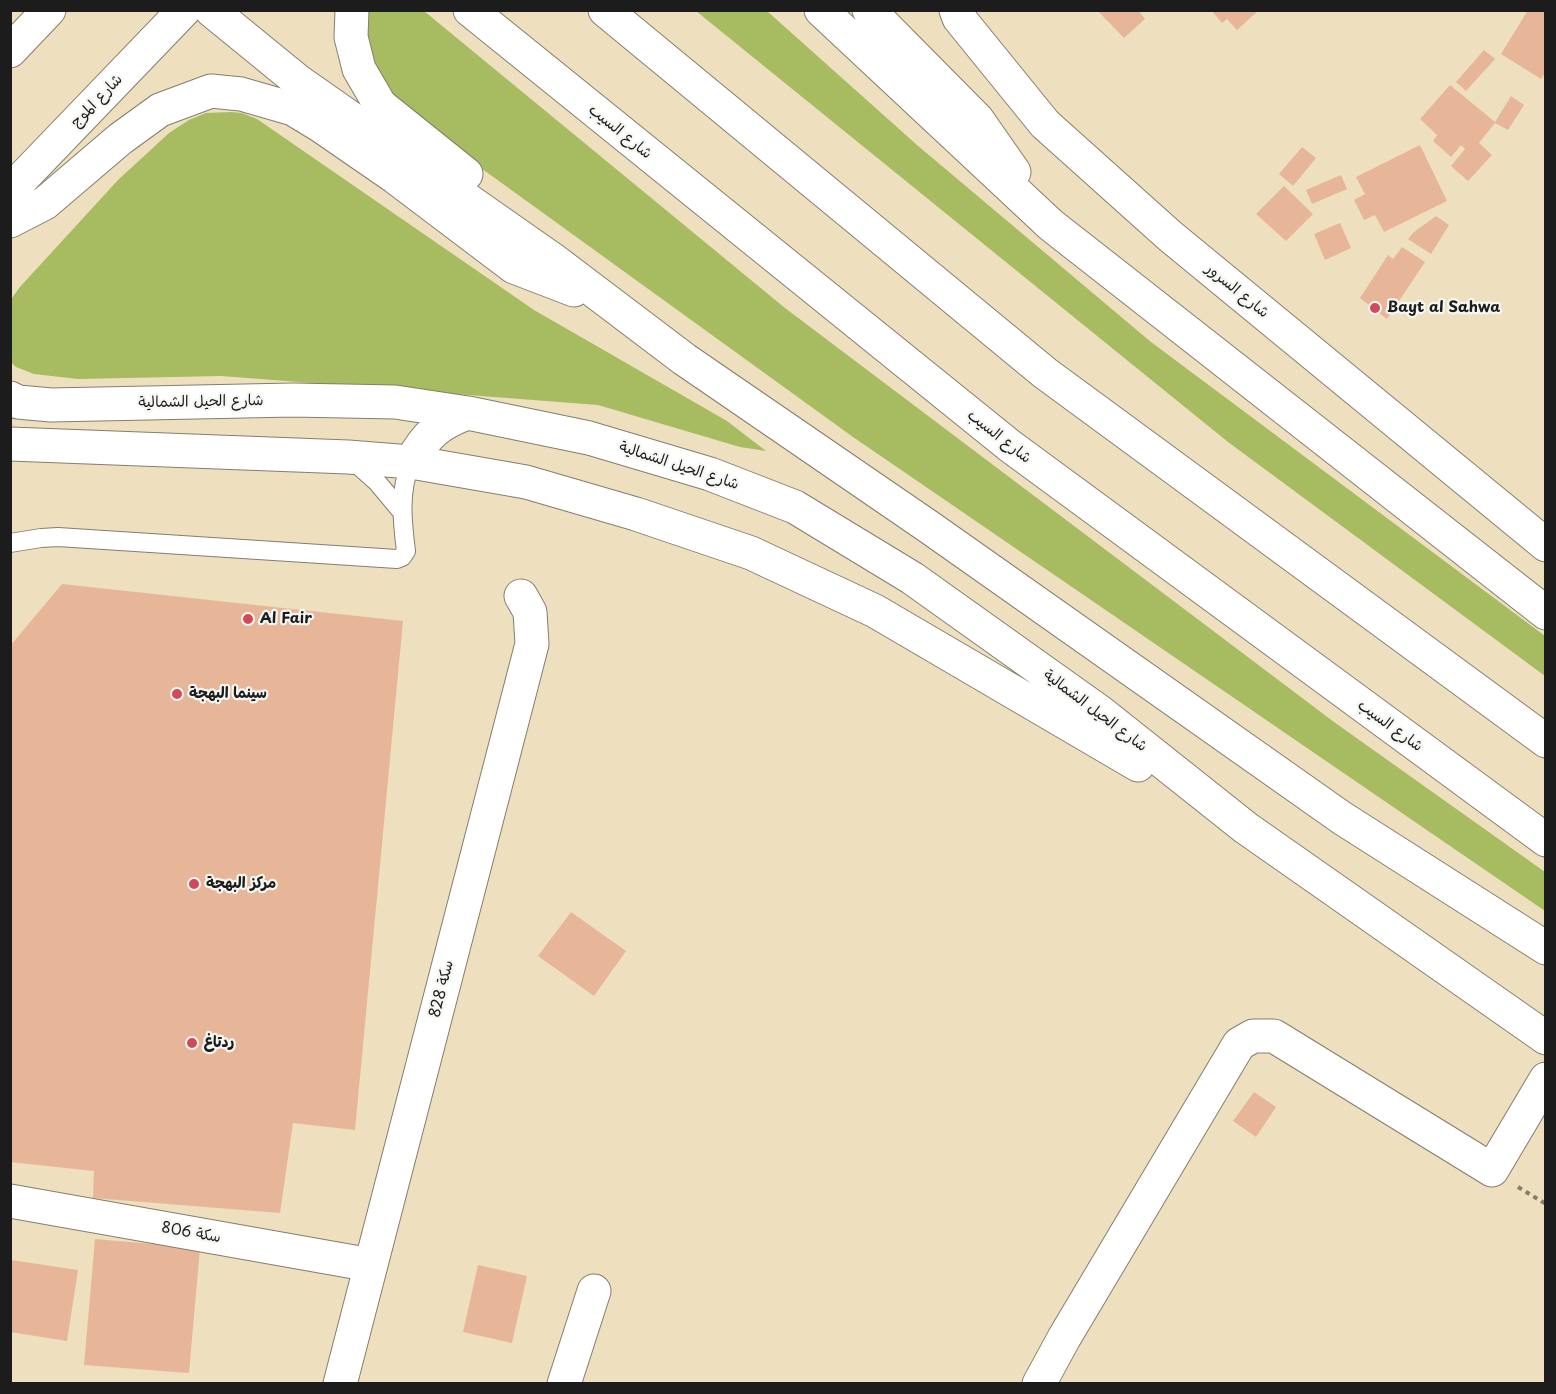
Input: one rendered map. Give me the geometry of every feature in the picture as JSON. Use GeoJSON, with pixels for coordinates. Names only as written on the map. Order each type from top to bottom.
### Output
{"type":"FeatureCollection","features":[{"type":"Feature","properties":{"kind":"main road"},"geometry":{"type":"LineString","coordinates":[[10,51],[49,10]]}},
{"type":"Feature","properties":{"kind":"main road","name":"شارع الموج"},"geometry":{"type":"LineString","coordinates":[[10,191],[184,10]]}},
{"type":"Feature","properties":{"kind":"main road"},"geometry":{"type":"LineString","coordinates":[[211,10],[298,81],[552,259],[684,359],[929,527],[1342,818],[1545,948]]}},
{"type":"Feature","properties":{"kind":"main road"},"geometry":{"type":"LineString","coordinates":[[352,10],[351,37],[359,69],[380,105],[483,187],[552,259]]}},
{"type":"Feature","properties":{"kind":"main road"},"geometry":{"type":"LineString","coordinates":[[605,10],[1045,373],[1545,741]]}},
{"type":"Feature","properties":{"kind":"main road"},"geometry":{"type":"LineString","coordinates":[[798,10],[872,59]]}},
{"type":"Feature","properties":{"kind":"main road"},"geometry":{"type":"LineString","coordinates":[[821,10],[1051,225],[1545,613]]}},
{"type":"Feature","properties":{"kind":"main road"},"geometry":{"type":"LineString","coordinates":[[869,10],[977,119],[1051,225]]}},
{"type":"Feature","properties":{"kind":"main road","name":"شارع السرور"},"geometry":{"type":"LineString","coordinates":[[956,10],[959,18],[1045,124],[1170,236],[1545,544]]}},
{"type":"Feature","properties":{"kind":"main road","name":"شارع السيب"},"geometry":{"type":"LineString","coordinates":[[482,21],[1010,446],[1545,840]]}},
{"type":"Feature","properties":{"kind":"main road"},"geometry":{"type":"LineString","coordinates":[[10,221],[45,202],[120,139],[160,110],[211,91],[241,94],[293,110],[321,126],[395,177],[514,267],[608,303]]}},
{"type":"Feature","properties":{"kind":"main road","name":"شارع الحيل الشمالية"},"geometry":{"type":"LineString","coordinates":[[10,398],[18,402],[51,405],[293,400],[395,402],[468,413],[589,438],[710,474],[795,507],[921,585],[1100,712],[1246,828],[1545,1038]]}},
{"type":"Feature","properties":{"kind":"main road"},"geometry":{"type":"LineString","coordinates":[[411,462],[420,446],[434,431],[449,420],[468,413]]}},
{"type":"Feature","properties":{"kind":"main road","name":"شارع الحيل الشمالية"},"geometry":{"type":"LineString","coordinates":[[10,444],[348,457],[411,462],[525,482],[636,514],[751,553],[875,611],[1246,828]]}},
{"type":"Feature","properties":{"kind":"main road","name":"سكة 828"},"geometry":{"type":"LineString","coordinates":[[340,1383],[532,644],[530,612],[521,596]]}},
{"type":"Feature","properties":{"kind":"main road"},"geometry":{"type":"LineString","coordinates":[[1040,1383],[1064,1338],[1239,1044],[1253,1036],[1274,1036],[1492,1170],[1545,1079]]}},
{"type":"Feature","properties":{"kind":"main road","name":"سكة 806"},"geometry":{"type":"LineString","coordinates":[[10,1201],[371,1265]]}},
{"type":"Feature","properties":{"kind":"main road"},"geometry":{"type":"LineString","coordinates":[[564,1383],[594,1291]]}},
{"type":"Feature","properties":{"kind":"lane"},"geometry":{"type":"LineString","coordinates":[[348,457],[377,482],[402,512]]}},
{"type":"Feature","properties":{"kind":"lane"},"geometry":{"type":"LineString","coordinates":[[10,543],[58,537],[397,560],[406,550],[402,495],[404,478],[411,462]]}},
{"type":"Feature","properties":{"kind":"green space"},"geometry":{"type":"Polygon","coordinates":[[[365,11],[424,11],[785,308],[1334,722],[1545,872],[1545,911],[853,437],[391,103],[366,57],[365,11]]]}},
{"type":"Feature","properties":{"kind":"green space"},"geometry":{"type":"Polygon","coordinates":[[[696,11],[767,11],[917,145],[1151,342],[1545,636],[1545,676],[1228,442],[696,11]]]}},
{"type":"Feature","properties":{"kind":"green space"},"geometry":{"type":"Polygon","coordinates":[[[206,113],[242,113],[257,119],[534,310],[727,421],[766,451],[740,447],[598,405],[221,376],[78,379],[34,374],[16,367],[11,362],[10,301],[19,288],[118,180],[169,133],[189,120],[206,113]]]}},
{"type":"Feature","properties":{"kind":"building"},"geometry":{"type":"Polygon","coordinates":[[[1097,10],[1138,10],[1145,19],[1124,38],[1097,10]]]}},
{"type":"Feature","properties":{"kind":"building"},"geometry":{"type":"Polygon","coordinates":[[[1211,10],[1259,10],[1237,30],[1227,19],[1222,23],[1211,10]]]}},
{"type":"Feature","properties":{"kind":"building"},"geometry":{"type":"Polygon","coordinates":[[[1528,10],[1546,12],[1546,72],[1541,79],[1501,54],[1528,10]]]}},
{"type":"Feature","properties":{"kind":"building"},"geometry":{"type":"Polygon","coordinates":[[[1484,50],[1495,59],[1466,91],[1456,82],[1484,50]]]}},
{"type":"Feature","properties":{"kind":"building"},"geometry":{"type":"Polygon","coordinates":[[[1450,85],[1495,122],[1511,96],[1524,105],[1508,130],[1495,123],[1479,143],[1492,155],[1468,181],[1451,166],[1465,149],[1461,145],[1451,157],[1433,141],[1437,135],[1420,119],[1450,85]]]}},
{"type":"Feature","properties":{"kind":"building"},"geometry":{"type":"Polygon","coordinates":[[[1420,145],[1447,201],[1384,232],[1375,215],[1364,220],[1354,200],[1365,194],[1356,177],[1420,145]]]}},
{"type":"Feature","properties":{"kind":"building"},"geometry":{"type":"Polygon","coordinates":[[[1302,147],[1316,158],[1293,186],[1279,174],[1302,147]]]}},
{"type":"Feature","properties":{"kind":"building"},"geometry":{"type":"Polygon","coordinates":[[[1341,175],[1347,189],[1312,204],[1306,190],[1341,175]]]}},
{"type":"Feature","properties":{"kind":"building"},"geometry":{"type":"Polygon","coordinates":[[[1284,186],[1313,214],[1286,241],[1256,214],[1284,186]]]}},
{"type":"Feature","properties":{"kind":"building"},"geometry":{"type":"Polygon","coordinates":[[[1436,216],[1449,225],[1431,254],[1408,239],[1436,216]]]}},
{"type":"Feature","properties":{"kind":"building"},"geometry":{"type":"Polygon","coordinates":[[[1340,223],[1351,248],[1325,260],[1314,234],[1340,223]]]}},
{"type":"Feature","properties":{"kind":"building"},"geometry":{"type":"Polygon","coordinates":[[[1402,247],[1425,262],[1387,319],[1360,298],[1388,255],[1393,259],[1402,247]]]}},
{"type":"Feature","properties":{"kind":"building","name":"مركز البهجة"},"geometry":{"type":"Polygon","coordinates":[[[62,584],[403,621],[355,1130],[293,1123],[280,1213],[93,1198],[94,1171],[10,1162],[10,646],[62,584]]]}},
{"type":"Feature","properties":{"kind":"building"},"geometry":{"type":"Polygon","coordinates":[[[571,912],[626,951],[594,996],[538,956],[571,912]]]}},
{"type":"Feature","properties":{"kind":"building"},"geometry":{"type":"Polygon","coordinates":[[[1254,1092],[1276,1107],[1256,1137],[1233,1121],[1254,1092]]]}},
{"type":"Feature","properties":{"kind":"building"},"geometry":{"type":"Polygon","coordinates":[[[95,1239],[200,1248],[189,1373],[84,1365],[95,1239]]]}},
{"type":"Feature","properties":{"kind":"building"},"geometry":{"type":"Polygon","coordinates":[[[11,1260],[78,1270],[67,1341],[10,1332],[11,1260]]]}},
{"type":"Feature","properties":{"kind":"building"},"geometry":{"type":"Polygon","coordinates":[[[478,1265],[527,1276],[512,1343],[463,1332],[478,1265]]]}},
{"type":"Feature","properties":{"kind":"place","name":"Bayt al Sahwa"},"geometry":{"type":"Point","coordinates":[1375,308]}},
{"type":"Feature","properties":{"kind":"place","name":"Al Fair"},"geometry":{"type":"Point","coordinates":[248,619]}},
{"type":"Feature","properties":{"kind":"place","name":"سينما البهجة"},"geometry":{"type":"Point","coordinates":[177,694]}},
{"type":"Feature","properties":{"kind":"place","name":"مركز البهجة"},"geometry":{"type":"Point","coordinates":[194,884]}},
{"type":"Feature","properties":{"kind":"place","name":"ردتاغ"},"geometry":{"type":"Point","coordinates":[192,1043]}}]}
